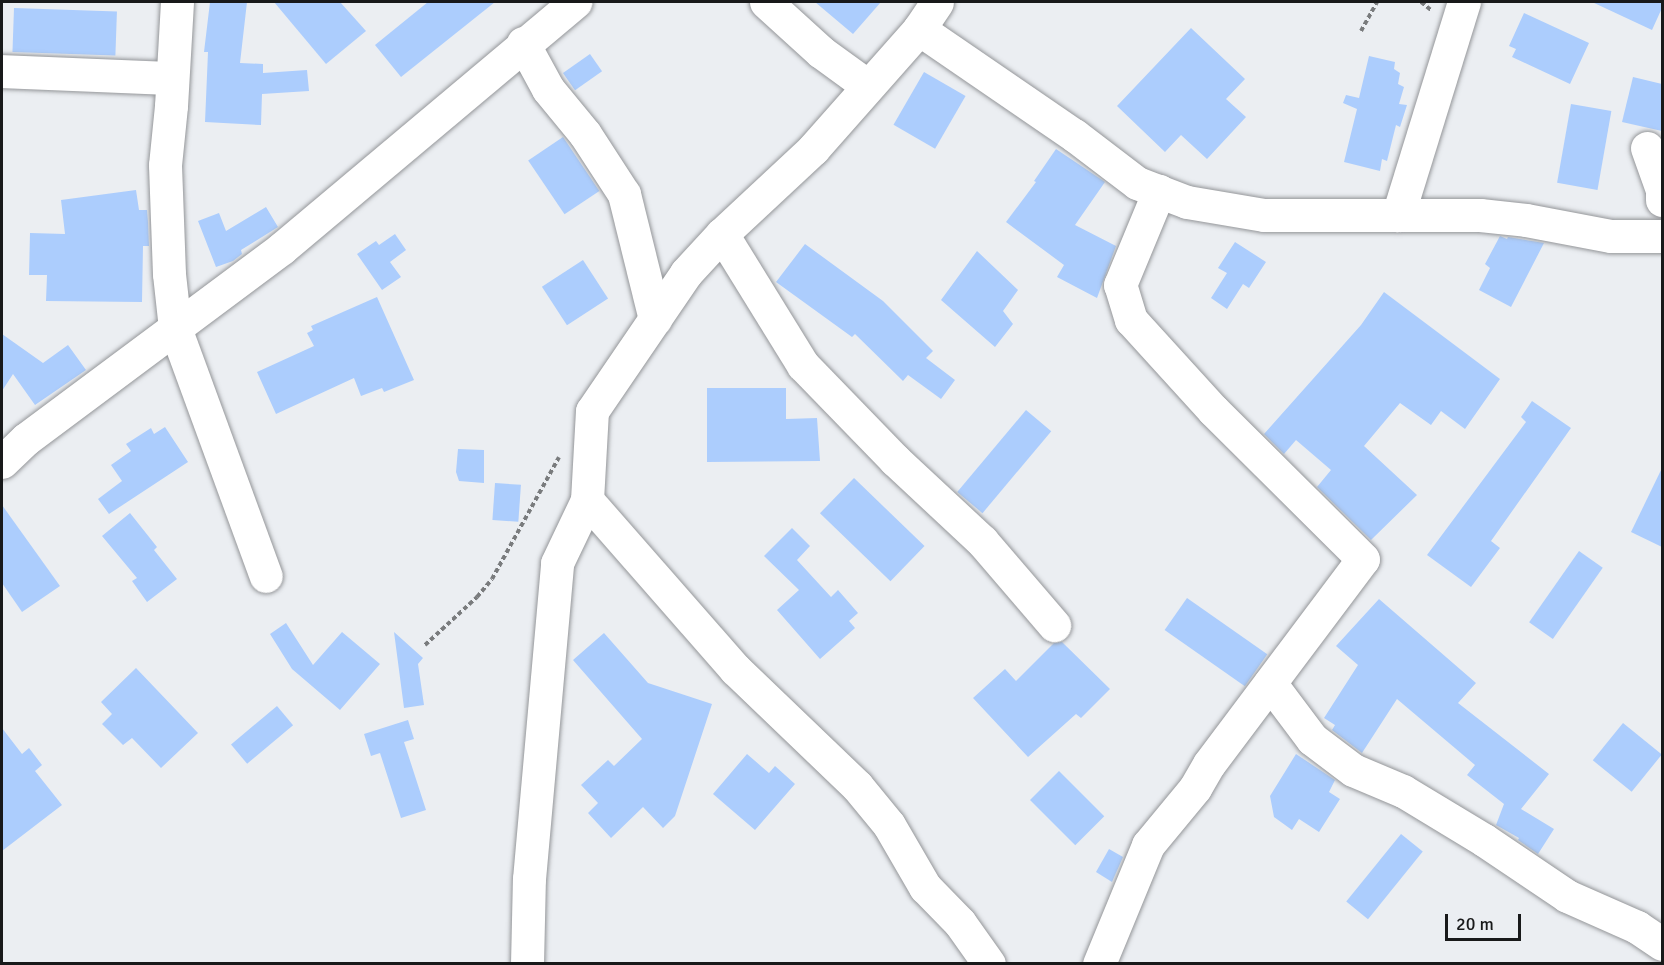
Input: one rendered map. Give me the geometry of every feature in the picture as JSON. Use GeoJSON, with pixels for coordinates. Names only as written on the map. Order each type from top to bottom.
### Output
{"type":"FeatureCollection","features":[{"type":"Feature","properties":{"kind":"street"},"geometry":{"type":"LineString","coordinates":[[177,2],[165,165],[169,274],[175,328],[266,576]]}},
{"type":"Feature","properties":{"kind":"street"},"geometry":{"type":"LineString","coordinates":[[2,462],[26,439],[300,233],[494,72],[523,43],[575,2]]}},
{"type":"Feature","properties":{"kind":"street"},"geometry":{"type":"LineString","coordinates":[[766,2],[820,52],[868,86]]}},
{"type":"Feature","properties":{"kind":"street"},"geometry":{"type":"LineString","coordinates":[[527,963],[529,879],[557,563],[587,500],[592,411],[686,273],[722,234],[813,149],[919,28],[937,2]]}},
{"type":"Feature","properties":{"kind":"street"},"geometry":{"type":"LineString","coordinates":[[1398,215],[1464,2]]}},
{"type":"Feature","properties":{"kind":"street"},"geometry":{"type":"LineString","coordinates":[[919,28],[1074,135],[1137,183],[1187,202],[1264,215],[1480,215],[1526,220],[1611,236],[1662,236]]}},
{"type":"Feature","properties":{"kind":"street"},"geometry":{"type":"LineString","coordinates":[[523,43],[548,89],[585,134],[624,194],[655,319]]}},
{"type":"Feature","properties":{"kind":"street"},"geometry":{"type":"LineString","coordinates":[[2,71],[171,78]]}},
{"type":"Feature","properties":{"kind":"street"},"geometry":{"type":"LineString","coordinates":[[1647,148],[1662,190],[1662,200]]}},
{"type":"Feature","properties":{"kind":"street"},"geometry":{"type":"LineString","coordinates":[[1099,963],[1148,845],[1195,788],[1209,764],[1363,559],[1213,410],[1131,320],[1120,285],[1160,191]]}},
{"type":"Feature","properties":{"kind":"street"},"geometry":{"type":"LineString","coordinates":[[722,234],[803,364],[895,460],[982,541],[1054,625]]}},
{"type":"Feature","properties":{"kind":"street"},"geometry":{"type":"LineString","coordinates":[[587,500],[735,669],[857,786],[890,825],[925,887],[960,923],[988,963]]}},
{"type":"Feature","properties":{"kind":"street"},"geometry":{"type":"LineString","coordinates":[[1270,683],[1312,739],[1353,770],[1403,791],[1484,840],[1567,896],[1637,927],[1662,944]]}},
{"type":"Feature","properties":{"kind":"path"},"geometry":{"type":"LineString","coordinates":[[1361,31],[1377,2]]}},
{"type":"Feature","properties":{"kind":"path"},"geometry":{"type":"LineString","coordinates":[[425,645],[477,597],[492,579],[561,455]]}},
{"type":"Feature","properties":{"kind":"building"},"geometry":{"type":"Polygon","coordinates":[[[210,2],[247,2],[240,63],[263,64],[263,73],[307,70],[309,91],[262,94],[261,125],[205,122],[208,52],[204,52],[210,2]]]}},
{"type":"Feature","properties":{"kind":"building"},"geometry":{"type":"Polygon","coordinates":[[[274,2],[340,2],[366,31],[326,64],[274,2]]]}},
{"type":"Feature","properties":{"kind":"building"},"geometry":{"type":"Polygon","coordinates":[[[428,2],[495,2],[401,77],[375,45],[428,2]]]}},
{"type":"Feature","properties":{"kind":"building"},"geometry":{"type":"Polygon","coordinates":[[[815,2],[881,2],[853,34],[815,2]]]}},
{"type":"Feature","properties":{"kind":"building"},"geometry":{"type":"Polygon","coordinates":[[[1592,2],[1662,2],[1662,8],[1652,30],[1592,2]]]}},
{"type":"Feature","properties":{"kind":"building"},"geometry":{"type":"Polygon","coordinates":[[[14,8],[117,12],[115,56],[12,52],[14,8]]]}},
{"type":"Feature","properties":{"kind":"building"},"geometry":{"type":"Polygon","coordinates":[[[1524,13],[1589,43],[1570,84],[1512,57],[1516,49],[1509,46],[1524,13]]]}},
{"type":"Feature","properties":{"kind":"building"},"geometry":{"type":"Polygon","coordinates":[[[1191,28],[1245,79],[1226,99],[1246,117],[1207,159],[1181,135],[1165,152],[1117,106],[1191,28]]]}},
{"type":"Feature","properties":{"kind":"building"},"geometry":{"type":"Polygon","coordinates":[[[590,54],[602,71],[575,90],[563,73],[590,54]]]}},
{"type":"Feature","properties":{"kind":"building"},"geometry":{"type":"Polygon","coordinates":[[[1369,56],[1395,62],[1394,69],[1400,73],[1398,84],[1404,87],[1399,104],[1407,105],[1400,127],[1396,125],[1387,161],[1382,159],[1380,171],[1344,162],[1357,109],[1343,103],[1346,95],[1359,98],[1369,56]]]}},
{"type":"Feature","properties":{"kind":"building"},"geometry":{"type":"Polygon","coordinates":[[[924,72],[966,96],[935,149],[894,125],[924,72]]]}},
{"type":"Feature","properties":{"kind":"building"},"geometry":{"type":"Polygon","coordinates":[[[1633,77],[1662,84],[1662,131],[1622,122],[1633,77]]]}},
{"type":"Feature","properties":{"kind":"building"},"geometry":{"type":"Polygon","coordinates":[[[1571,104],[1611,111],[1597,190],[1557,183],[1571,104]]]}},
{"type":"Feature","properties":{"kind":"building"},"geometry":{"type":"Polygon","coordinates":[[[563,137],[599,191],[565,214],[528,160],[563,137]]]}},
{"type":"Feature","properties":{"kind":"building"},"geometry":{"type":"Polygon","coordinates":[[[1056,149],[1105,182],[1075,225],[1116,246],[1097,298],[1057,277],[1064,265],[1006,222],[1036,182],[1034,181],[1056,149]]]}},
{"type":"Feature","properties":{"kind":"building"},"geometry":{"type":"Polygon","coordinates":[[[136,190],[139,210],[147,210],[148,222],[149,246],[143,246],[142,302],[46,301],[47,275],[29,275],[30,233],[65,234],[61,200],[136,190]]]}},
{"type":"Feature","properties":{"kind":"building"},"geometry":{"type":"Polygon","coordinates":[[[266,207],[278,227],[241,250],[242,254],[233,261],[216,267],[198,221],[219,213],[226,231],[266,207]]]}},
{"type":"Feature","properties":{"kind":"building"},"geometry":{"type":"Polygon","coordinates":[[[395,234],[406,250],[390,262],[401,277],[382,290],[357,254],[376,241],[379,245],[395,234]]]}},
{"type":"Feature","properties":{"kind":"building"},"geometry":{"type":"Polygon","coordinates":[[[1500,236],[1507,239],[1508,237],[1544,243],[1511,307],[1479,290],[1490,268],[1485,264],[1500,236]]]}},
{"type":"Feature","properties":{"kind":"building"},"geometry":{"type":"Polygon","coordinates":[[[1235,242],[1266,262],[1249,288],[1243,284],[1227,309],[1211,298],[1227,273],[1218,268],[1235,242]]]}},
{"type":"Feature","properties":{"kind":"building"},"geometry":{"type":"Polygon","coordinates":[[[805,244],[883,301],[933,351],[926,358],[955,380],[941,399],[908,375],[903,381],[855,334],[852,337],[776,282],[805,244]]]}},
{"type":"Feature","properties":{"kind":"building"},"geometry":{"type":"Polygon","coordinates":[[[977,251],[1018,290],[1003,311],[1013,324],[995,347],[941,300],[977,251]]]}},
{"type":"Feature","properties":{"kind":"building"},"geometry":{"type":"Polygon","coordinates":[[[583,260],[608,299],[567,325],[542,287],[583,260]]]}},
{"type":"Feature","properties":{"kind":"building"},"geometry":{"type":"Polygon","coordinates":[[[1384,292],[1500,379],[1465,429],[1441,411],[1431,425],[1400,403],[1364,446],[1417,495],[1371,540],[1317,487],[1331,470],[1296,440],[1284,454],[1264,434],[1361,325],[1384,292]]]}},
{"type":"Feature","properties":{"kind":"building"},"geometry":{"type":"Polygon","coordinates":[[[377,297],[414,380],[384,392],[382,388],[361,396],[354,378],[276,414],[257,372],[314,346],[307,333],[313,330],[311,326],[377,297]]]}},
{"type":"Feature","properties":{"kind":"building"},"geometry":{"type":"Polygon","coordinates":[[[2,334],[43,363],[68,345],[86,370],[35,405],[13,374],[2,391],[2,334]]]}},
{"type":"Feature","properties":{"kind":"building"},"geometry":{"type":"Polygon","coordinates":[[[707,388],[786,388],[786,419],[817,418],[820,461],[707,462],[707,388]]]}},
{"type":"Feature","properties":{"kind":"building"},"geometry":{"type":"Polygon","coordinates":[[[1532,401],[1571,428],[1491,541],[1500,548],[1471,587],[1427,555],[1526,422],[1521,417],[1532,401]]]}},
{"type":"Feature","properties":{"kind":"building"},"geometry":{"type":"Polygon","coordinates":[[[1026,410],[1051,431],[983,513],[957,492],[1026,410]]]}},
{"type":"Feature","properties":{"kind":"building"},"geometry":{"type":"Polygon","coordinates":[[[165,427],[188,462],[109,514],[98,499],[122,481],[111,465],[131,451],[126,444],[151,428],[154,434],[165,427]]]}},
{"type":"Feature","properties":{"kind":"building"},"geometry":{"type":"Polygon","coordinates":[[[458,449],[484,450],[484,483],[459,481],[456,472],[458,449]]]}},
{"type":"Feature","properties":{"kind":"building"},"geometry":{"type":"Polygon","coordinates":[[[1662,468],[1662,547],[1631,532],[1662,468]]]}},
{"type":"Feature","properties":{"kind":"building"},"geometry":{"type":"Polygon","coordinates":[[[854,478],[924,546],[890,581],[820,513],[854,478]]]}},
{"type":"Feature","properties":{"kind":"building"},"geometry":{"type":"Polygon","coordinates":[[[495,483],[521,485],[518,522],[492,520],[495,483]]]}},
{"type":"Feature","properties":{"kind":"building"},"geometry":{"type":"Polygon","coordinates":[[[2,505],[60,586],[22,612],[2,583],[2,505]]]}},
{"type":"Feature","properties":{"kind":"building"},"geometry":{"type":"Polygon","coordinates":[[[130,513],[157,547],[154,550],[177,579],[147,602],[132,581],[137,578],[102,536],[130,513]]]}},
{"type":"Feature","properties":{"kind":"building"},"geometry":{"type":"Polygon","coordinates":[[[792,528],[810,546],[797,560],[831,597],[838,590],[858,613],[849,621],[855,628],[820,659],[777,610],[799,590],[764,556],[792,528]]]}},
{"type":"Feature","properties":{"kind":"building"},"geometry":{"type":"Polygon","coordinates":[[[1579,551],[1603,568],[1553,639],[1529,622],[1579,551]]]}},
{"type":"Feature","properties":{"kind":"building"},"geometry":{"type":"Polygon","coordinates":[[[1187,598],[1267,654],[1245,686],[1165,630],[1187,598]]]}},
{"type":"Feature","properties":{"kind":"building"},"geometry":{"type":"Polygon","coordinates":[[[1379,599],[1476,683],[1458,703],[1549,774],[1521,809],[1554,829],[1538,854],[1518,840],[1519,838],[1496,825],[1504,804],[1467,775],[1475,765],[1397,699],[1362,753],[1332,730],[1335,725],[1324,718],[1358,665],[1336,646],[1379,599]]]}},
{"type":"Feature","properties":{"kind":"building"},"geometry":{"type":"Polygon","coordinates":[[[286,623],[313,665],[342,632],[380,664],[340,710],[292,669],[270,634],[286,623]]]}},
{"type":"Feature","properties":{"kind":"building"},"geometry":{"type":"Polygon","coordinates":[[[394,632],[423,658],[418,664],[424,705],[404,708],[394,632]]]}},
{"type":"Feature","properties":{"kind":"building"},"geometry":{"type":"Polygon","coordinates":[[[604,633],[648,683],[712,704],[675,816],[663,828],[643,807],[611,838],[588,813],[598,803],[581,785],[608,760],[614,766],[642,739],[573,660],[604,633]]]}},
{"type":"Feature","properties":{"kind":"building"},"geometry":{"type":"Polygon","coordinates":[[[1062,642],[1110,689],[1081,718],[1076,714],[1028,757],[973,698],[1005,669],[1016,681],[1054,643],[1062,642]]]}},
{"type":"Feature","properties":{"kind":"building"},"geometry":{"type":"Polygon","coordinates":[[[136,668],[198,733],[161,768],[132,738],[123,745],[102,724],[112,714],[101,702],[136,668]]]}},
{"type":"Feature","properties":{"kind":"building"},"geometry":{"type":"Polygon","coordinates":[[[277,706],[293,725],[247,764],[231,745],[277,706]]]}},
{"type":"Feature","properties":{"kind":"building"},"geometry":{"type":"Polygon","coordinates":[[[408,720],[414,739],[404,742],[426,810],[401,818],[380,753],[371,756],[364,734],[408,720]]]}},
{"type":"Feature","properties":{"kind":"building"},"geometry":{"type":"Polygon","coordinates":[[[1623,723],[1662,754],[1632,792],[1593,760],[1623,723]]]}},
{"type":"Feature","properties":{"kind":"building"},"geometry":{"type":"Polygon","coordinates":[[[2,728],[22,754],[29,748],[42,765],[35,771],[62,805],[2,851],[2,728]]]}},
{"type":"Feature","properties":{"kind":"building"},"geometry":{"type":"Polygon","coordinates":[[[747,754],[769,773],[775,766],[795,784],[755,830],[713,794],[747,754]]]}},
{"type":"Feature","properties":{"kind":"building"},"geometry":{"type":"Polygon","coordinates":[[[1296,754],[1335,780],[1329,792],[1340,799],[1319,832],[1299,819],[1292,830],[1274,817],[1270,796],[1296,754]]]}},
{"type":"Feature","properties":{"kind":"building"},"geometry":{"type":"Polygon","coordinates":[[[1059,771],[1104,816],[1075,845],[1030,800],[1059,771]]]}},
{"type":"Feature","properties":{"kind":"building"},"geometry":{"type":"Polygon","coordinates":[[[1401,834],[1423,852],[1368,919],[1346,902],[1401,834]]]}},
{"type":"Feature","properties":{"kind":"building"},"geometry":{"type":"Polygon","coordinates":[[[1109,849],[1123,857],[1112,882],[1096,872],[1109,849]]]}}]}
